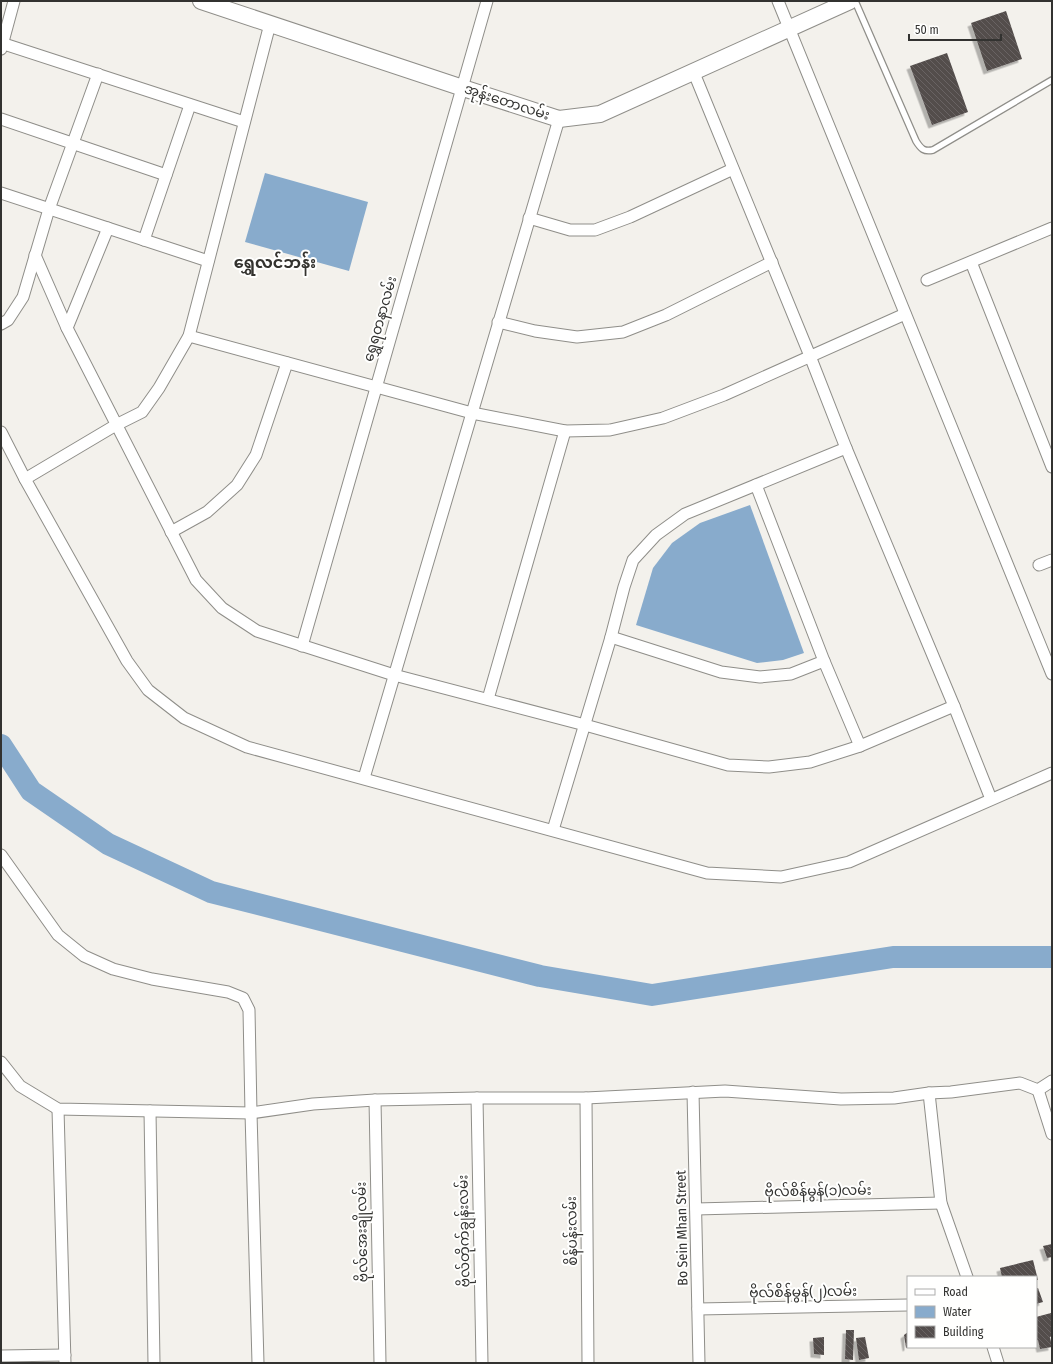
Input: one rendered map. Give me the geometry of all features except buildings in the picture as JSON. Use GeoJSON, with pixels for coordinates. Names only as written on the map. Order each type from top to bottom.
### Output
{"type":"FeatureCollection","features":[{"type":"Feature","properties":{"kind":"street"},"geometry":{"type":"LineString","coordinates":[[14,1],[2,45],[98,74],[244,122]]}},
{"type":"Feature","properties":{"kind":"street","name":"အုန်းတောလမ်း"},"geometry":{"type":"LineString","coordinates":[[201,1],[463,88],[559,118],[600,114],[694,73],[850,1]]}},
{"type":"Feature","properties":{"kind":"street","name":"ရွှေရတနာလမ်း"},"geometry":{"type":"LineString","coordinates":[[302,646],[487,1]]}},
{"type":"Feature","properties":{"kind":"street"},"geometry":{"type":"LineString","coordinates":[[778,1],[1052,674]]}},
{"type":"Feature","properties":{"kind":"street"},"geometry":{"type":"LineString","coordinates":[[25,479],[116,425],[142,412],[159,388],[189,336],[270,24]]}},
{"type":"Feature","properties":{"kind":"street"},"geometry":{"type":"LineString","coordinates":[[694,73],[772,262],[846,448],[954,706],[991,799]]}},
{"type":"Feature","properties":{"kind":"street"},"geometry":{"type":"LineString","coordinates":[[1,324],[8,320],[23,297],[50,209],[98,74]]}},
{"type":"Feature","properties":{"kind":"street"},"geometry":{"type":"LineString","coordinates":[[144,240],[190,105]]}},
{"type":"Feature","properties":{"kind":"street"},"geometry":{"type":"LineString","coordinates":[[364,778],[559,118]]}},
{"type":"Feature","properties":{"kind":"street"},"geometry":{"type":"LineString","coordinates":[[1,119],[166,174]]}},
{"type":"Feature","properties":{"kind":"street"},"geometry":{"type":"LineString","coordinates":[[529,218],[570,230],[595,230],[630,217],[733,169]]}},
{"type":"Feature","properties":{"kind":"street"},"geometry":{"type":"LineString","coordinates":[[1,193],[208,261]]}},
{"type":"Feature","properties":{"kind":"street"},"geometry":{"type":"LineString","coordinates":[[67,328],[108,228]]}},
{"type":"Feature","properties":{"kind":"street"},"geometry":{"type":"LineString","coordinates":[[927,280],[1052,228]]}},
{"type":"Feature","properties":{"kind":"street"},"geometry":{"type":"LineString","coordinates":[[35,255],[67,328],[196,580],[222,608],[257,631],[394,675],[585,725],[728,765],[769,767],[810,762],[860,746],[954,706]]}},
{"type":"Feature","properties":{"kind":"street"},"geometry":{"type":"LineString","coordinates":[[498,322],[536,331],[577,337],[623,332],[666,315],[772,262]]}},
{"type":"Feature","properties":{"kind":"street"},"geometry":{"type":"LineString","coordinates":[[971,262],[1052,467]]}},
{"type":"Feature","properties":{"kind":"street"},"geometry":{"type":"LineString","coordinates":[[189,336],[472,413],[565,431],[610,430],[663,418],[724,395],[905,314]]}},
{"type":"Feature","properties":{"kind":"street"},"geometry":{"type":"LineString","coordinates":[[171,532],[207,512],[237,485],[256,455],[287,363]]}},
{"type":"Feature","properties":{"kind":"street"},"geometry":{"type":"LineString","coordinates":[[488,699],[565,431]]}},
{"type":"Feature","properties":{"kind":"street"},"geometry":{"type":"LineString","coordinates":[[1,432],[25,479],[127,661],[148,690],[184,718],[247,747],[707,873],[781,877],[848,862],[1052,773]]}},
{"type":"Feature","properties":{"kind":"street"},"geometry":{"type":"LineString","coordinates":[[553,830],[633,560],[656,535],[685,514],[846,448]]}},
{"type":"Feature","properties":{"kind":"street"},"geometry":{"type":"LineString","coordinates":[[756,485],[824,661],[860,746]]}},
{"type":"Feature","properties":{"kind":"street"},"geometry":{"type":"LineString","coordinates":[[1039,565],[1052,560]]}},
{"type":"Feature","properties":{"kind":"street"},"geometry":{"type":"LineString","coordinates":[[611,637],[721,672],[760,677],[791,674],[824,661]]}},
{"type":"Feature","properties":{"kind":"street"},"geometry":{"type":"LineString","coordinates":[[1,855],[58,935],[84,956],[113,968],[152,979],[228,992],[243,998],[249,1010],[258,1363]]}},
{"type":"Feature","properties":{"kind":"street"},"geometry":{"type":"LineString","coordinates":[[1,1062],[20,1086],[58,1109],[251,1113],[313,1104],[375,1100],[586,1098],[725,1091],[841,1099],[894,1098],[1020,1083],[1038,1090]]}},
{"type":"Feature","properties":{"kind":"street"},"geometry":{"type":"LineString","coordinates":[[1038,1090],[1052,1081]]}},
{"type":"Feature","properties":{"kind":"street"},"geometry":{"type":"LineString","coordinates":[[1038,1090],[1052,1134]]}},
{"type":"Feature","properties":{"kind":"street","name":"Bo Sein Mhan Street"},"geometry":{"type":"LineString","coordinates":[[694,1092],[700,1363]]}},
{"type":"Feature","properties":{"kind":"street"},"geometry":{"type":"LineString","coordinates":[[929,1093],[941,1203],[968,1276]]}},
{"type":"Feature","properties":{"kind":"street","name":"ဗိုလ်တိုက်ချွန်းလမ်း"},"geometry":{"type":"LineString","coordinates":[[477,1098],[482,1363]]}},
{"type":"Feature","properties":{"kind":"street","name":"စိန်ပန်းလမ်း"},"geometry":{"type":"LineString","coordinates":[[586,1098],[588,1363]]}},
{"type":"Feature","properties":{"kind":"street","name":"ဗိုလ်အေးချိုလမ်း"},"geometry":{"type":"LineString","coordinates":[[375,1100],[380,1363]]}},
{"type":"Feature","properties":{"kind":"street"},"geometry":{"type":"LineString","coordinates":[[1,1356],[65,1359],[58,1109]]}},
{"type":"Feature","properties":{"kind":"street"},"geometry":{"type":"LineString","coordinates":[[150,1111],[154,1363]]}},
{"type":"Feature","properties":{"kind":"street","name":"ဗိုလ်စိန်မွန်(၁)လမ်း"},"geometry":{"type":"LineString","coordinates":[[696,1209],[941,1203]]}},
{"type":"Feature","properties":{"kind":"street","name":"ဗိုလ်စိန်မွန်(၂)လမ်း"},"geometry":{"type":"LineString","coordinates":[[698,1309],[907,1304]]}},
{"type":"Feature","properties":{"kind":"street"},"geometry":{"type":"LineString","coordinates":[[993,1348],[998,1363]]}},
{"type":"Feature","properties":{"kind":"lane"},"geometry":{"type":"LineString","coordinates":[[855,1],[916,141],[922,149],[927,151],[933,150],[1052,80]]}},
{"type":"Feature","properties":{"kind":"water"},"geometry":{"type":"Polygon","coordinates":[[[265,173],[368,202],[349,271],[245,242],[265,173]]]}},
{"type":"Feature","properties":{"kind":"water"},"geometry":{"type":"Polygon","coordinates":[[[750,505],[804,653],[783,660],[757,663],[636,625],[653,568],[672,543],[700,523],[750,505]]]}},
{"type":"Feature","properties":{"kind":"waterway"},"geometry":{"type":"LineString","coordinates":[[1,745],[31,791],[108,844],[211,892],[540,976],[652,995],[893,957],[1052,957]]}},
{"type":"Feature","properties":{"kind":"district","name":"ရွှေလင်ဘန်း"},"geometry":{"type":"Point","coordinates":[275,262]}}]}
